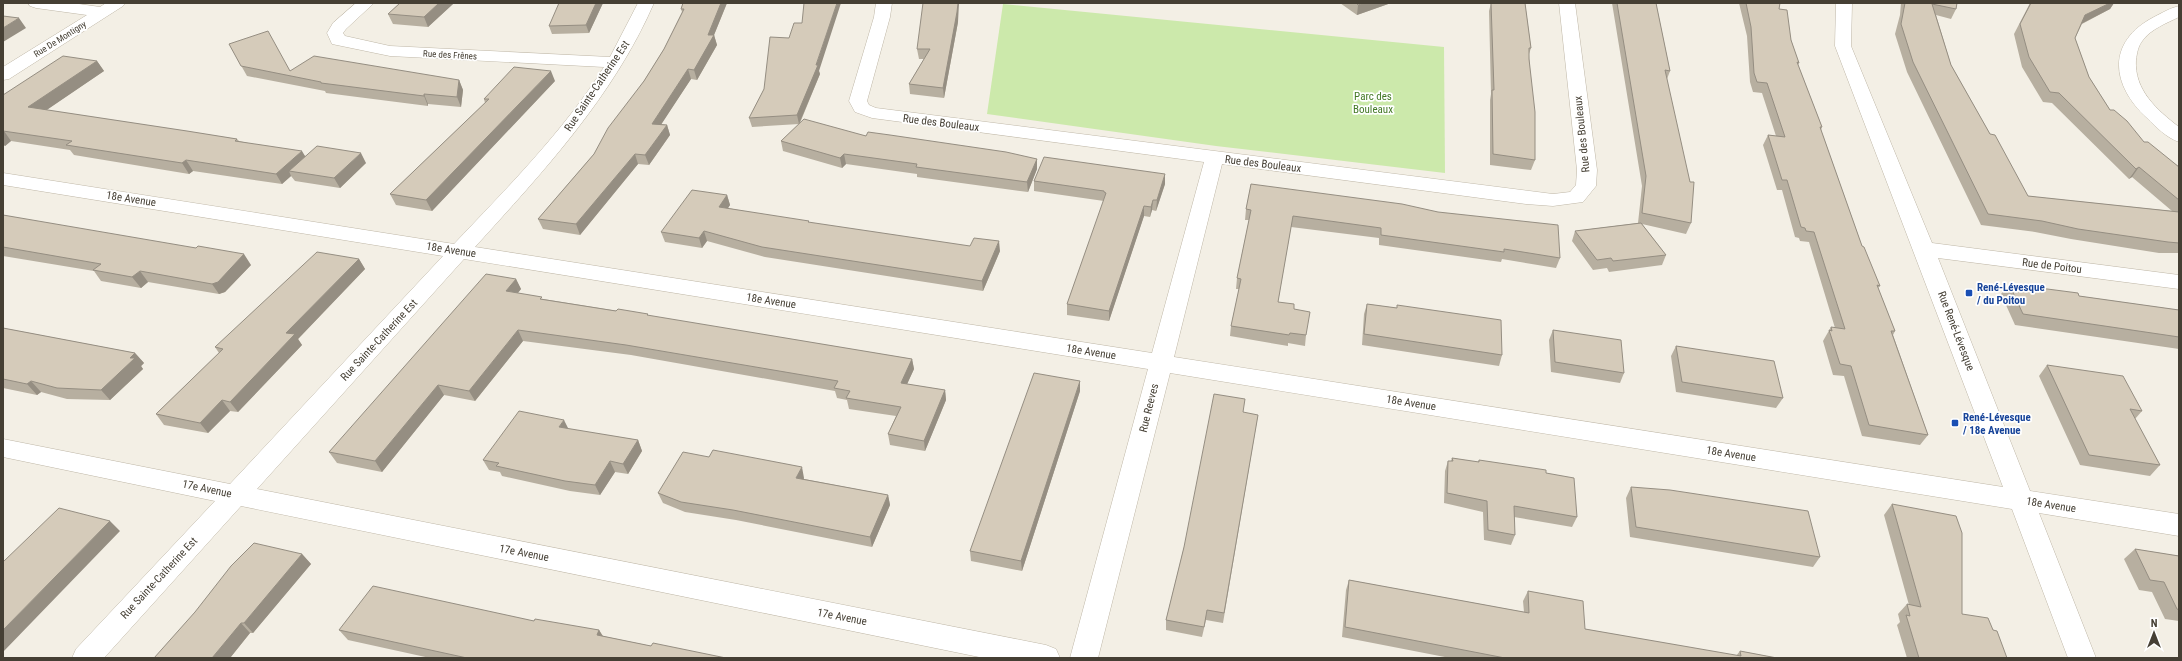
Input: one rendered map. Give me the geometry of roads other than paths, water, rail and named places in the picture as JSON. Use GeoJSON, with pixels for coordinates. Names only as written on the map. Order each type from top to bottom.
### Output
{"type":"FeatureCollection","features":[{"type":"Feature","properties":{"kind":"street"},"geometry":{"type":"LineString","coordinates":[[36,3],[110,7]]}},
{"type":"Feature","properties":{"kind":"street","name":"Rue des Frênes"},"geometry":{"type":"LineString","coordinates":[[366,3],[339,26],[335,33],[338,40],[390,51],[444,56],[616,62]]}},
{"type":"Feature","properties":{"kind":"street","name":"Rue Sainte-Catherine Est"},"geometry":{"type":"LineString","coordinates":[[86,658],[532,172],[578,117],[616,62],[629,41],[646,3]]}},
{"type":"Feature","properties":{"kind":"street","name":"Rue des Bouleaux"},"geometry":{"type":"LineString","coordinates":[[884,3],[882,17],[858,101],[861,108],[872,113],[1526,198],[1553,200],[1576,198],[1586,186],[1587,170],[1567,3]]}},
{"type":"Feature","properties":{"kind":"street","name":"Rue René-Lévesque"},"geometry":{"type":"LineString","coordinates":[[1844,3],[1843,46],[1924,249],[2082,658]]}},
{"type":"Feature","properties":{"kind":"street","name":"Rue De Montigny"},"geometry":{"type":"LineString","coordinates":[[3,75],[110,7]]}},
{"type":"Feature","properties":{"kind":"street"},"geometry":{"type":"LineString","coordinates":[[2179,11],[2143,30],[2130,44],[2125,66],[2133,92],[2152,114],[2179,136]]}},
{"type":"Feature","properties":{"kind":"street","name":"Rue Reeves"},"geometry":{"type":"LineString","coordinates":[[1084,658],[1214,158]]}},
{"type":"Feature","properties":{"kind":"street","name":"18e Avenue"},"geometry":{"type":"LineString","coordinates":[[3,179],[2179,525]]}},
{"type":"Feature","properties":{"kind":"street","name":"Rue de Poitou"},"geometry":{"type":"LineString","coordinates":[[1924,249],[2179,282]]}},
{"type":"Feature","properties":{"kind":"street","name":"17e Avenue"},"geometry":{"type":"LineString","coordinates":[[3,448],[1046,658]]}},
{"type":"Feature","properties":{"kind":"place","name":"René-Lévesque / du Poitou"},"geometry":{"type":"Point","coordinates":[1969,293]}},
{"type":"Feature","properties":{"kind":"place","name":"René-Lévesque / 18e Avenue"},"geometry":{"type":"Point","coordinates":[1955,423]}},
{"type":"Feature","properties":{"kind":"park label","name":"Parc des Bouleaux"},"geometry":{"type":"Point","coordinates":[1373,102]}}]}
